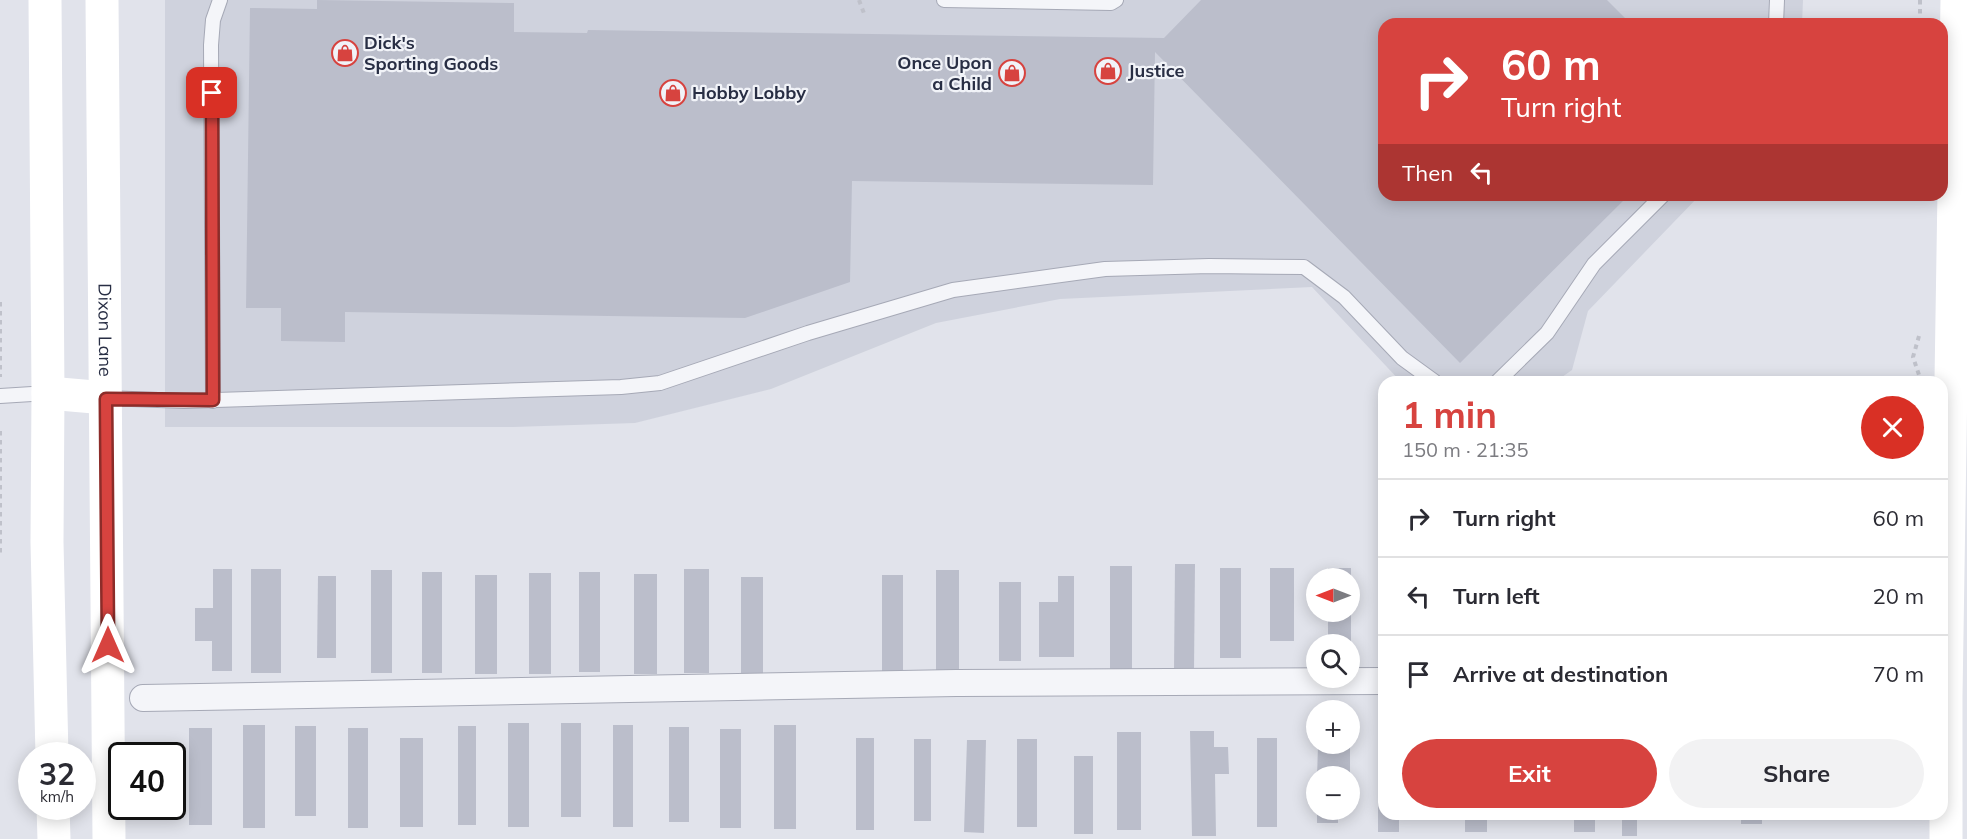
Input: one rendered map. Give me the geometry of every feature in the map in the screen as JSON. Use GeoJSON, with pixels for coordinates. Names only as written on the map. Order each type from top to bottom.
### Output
{"type":"FeatureCollection","features":[{"type":"Feature","properties":{"kind":"street"},"geometry":{"type":"LineString","coordinates":[[45,0],[47,542],[52,742]]}},
{"type":"Feature","properties":{"kind":"street","name":"Dixon Lane"},"geometry":{"type":"LineString","coordinates":[[102,0],[109,839]]}},
{"type":"Feature","properties":{"kind":"street"},"geometry":{"type":"LineString","coordinates":[[1948,482],[1957,0]]}},
{"type":"Feature","properties":{"kind":"street"},"geometry":{"type":"LineString","coordinates":[[48,393],[106,399]]}},
{"type":"Feature","properties":{"kind":"street"},"geometry":{"type":"LineString","coordinates":[[142,698],[956,682],[1378,681]]}},
{"type":"Feature","properties":{"kind":"street"},"geometry":{"type":"LineString","coordinates":[[53,820],[54,839]]}},
{"type":"Feature","properties":{"kind":"street"},"geometry":{"type":"LineString","coordinates":[[1946,820],[1946,839]]}},
{"type":"Feature","properties":{"kind":"lane"},"geometry":{"type":"LineString","coordinates":[[213,400],[211,45],[213,20],[220,0]]}},
{"type":"Feature","properties":{"kind":"lane"},"geometry":{"type":"LineString","coordinates":[[944,0],[1111,3],[1116,0]]}},
{"type":"Feature","properties":{"kind":"lane"},"geometry":{"type":"LineString","coordinates":[[1776,18],[1777,0]]}},
{"type":"Feature","properties":{"kind":"lane"},"geometry":{"type":"LineString","coordinates":[[1503,376],[1547,333],[1594,264],[1657,201]]}},
{"type":"Feature","properties":{"kind":"lane"},"geometry":{"type":"LineString","coordinates":[[106,399],[213,400],[621,387],[660,383],[808,333],[953,291],[1105,269],[1209,266],[1304,267],[1344,297],[1402,358],[1427,376]]}},
{"type":"Feature","properties":{"kind":"lane"},"geometry":{"type":"LineString","coordinates":[[0,396],[48,393]]}},
{"type":"Feature","properties":{"kind":"path"},"geometry":{"type":"LineString","coordinates":[[859,0],[865,16]]}},
{"type":"Feature","properties":{"kind":"path"},"geometry":{"type":"LineString","coordinates":[[1920,0],[1920,18]]}},
{"type":"Feature","properties":{"kind":"path"},"geometry":{"type":"LineString","coordinates":[[0,302],[0,384]]}},
{"type":"Feature","properties":{"kind":"path"},"geometry":{"type":"LineString","coordinates":[[0,431],[0,554]]}},
{"type":"Feature","properties":{"kind":"shaded area"},"geometry":{"type":"Polygon","coordinates":[[[165,0],[1803,0],[1802,18],[1378,18],[1378,201],[1694,201],[1588,311],[1572,370],[1564,376],[1395,376],[1312,287],[1060,299],[936,323],[771,389],[635,423],[513,427],[165,427],[165,0]]]}},
{"type":"Feature","properties":{"kind":"building"},"geometry":{"type":"Polygon","coordinates":[[[317,0],[514,3],[514,32],[587,33],[588,30],[1164,38],[1201,0],[1607,0],[1625,18],[1378,18],[1378,201],[1623,201],[1460,363],[1155,52],[1153,185],[852,181],[850,282],[745,318],[345,312],[345,342],[281,341],[281,308],[246,308],[250,8],[317,9],[317,0]]]}},
{"type":"Feature","properties":{"kind":"building"},"geometry":{"type":"Polygon","coordinates":[[[1175,564],[1195,564],[1194,670],[1174,670],[1175,564]]]}},
{"type":"Feature","properties":{"kind":"building"},"geometry":{"type":"Polygon","coordinates":[[[1110,566],[1132,566],[1132,671],[1110,671],[1110,566]]]}},
{"type":"Feature","properties":{"kind":"building"},"geometry":{"type":"Polygon","coordinates":[[[1220,568],[1241,568],[1241,658],[1220,658],[1220,568]]]}},
{"type":"Feature","properties":{"kind":"building"},"geometry":{"type":"Polygon","coordinates":[[[1270,568],[1294,568],[1294,641],[1270,641],[1270,568]]]}},
{"type":"Feature","properties":{"kind":"building"},"geometry":{"type":"Polygon","coordinates":[[[213,569],[232,569],[232,671],[212,671],[212,641],[195,641],[195,608],[213,608],[213,569]]]}},
{"type":"Feature","properties":{"kind":"building"},"geometry":{"type":"Polygon","coordinates":[[[251,569],[281,569],[281,673],[251,673],[251,569]]]}},
{"type":"Feature","properties":{"kind":"building"},"geometry":{"type":"Polygon","coordinates":[[[684,569],[709,569],[709,673],[684,673],[684,569]]]}},
{"type":"Feature","properties":{"kind":"building"},"geometry":{"type":"Polygon","coordinates":[[[371,570],[392,570],[392,673],[371,673],[371,570]]]}},
{"type":"Feature","properties":{"kind":"building"},"geometry":{"type":"Polygon","coordinates":[[[936,570],[959,570],[959,675],[936,675],[936,570]]]}},
{"type":"Feature","properties":{"kind":"building"},"geometry":{"type":"Polygon","coordinates":[[[422,572],[442,572],[442,673],[422,673],[422,572]]]}},
{"type":"Feature","properties":{"kind":"building"},"geometry":{"type":"Polygon","coordinates":[[[579,572],[600,572],[600,672],[579,672],[579,572]]]}},
{"type":"Feature","properties":{"kind":"building"},"geometry":{"type":"Polygon","coordinates":[[[529,573],[551,573],[551,674],[529,674],[529,573]]]}},
{"type":"Feature","properties":{"kind":"building"},"geometry":{"type":"Polygon","coordinates":[[[634,574],[657,574],[657,674],[634,674],[634,574]]]}},
{"type":"Feature","properties":{"kind":"building"},"geometry":{"type":"Polygon","coordinates":[[[475,575],[497,575],[497,674],[475,674],[475,575]]]}},
{"type":"Feature","properties":{"kind":"building"},"geometry":{"type":"Polygon","coordinates":[[[882,575],[903,575],[903,679],[882,679],[882,575]]]}},
{"type":"Feature","properties":{"kind":"building"},"geometry":{"type":"Polygon","coordinates":[[[318,576],[336,576],[336,658],[317,658],[318,576]]]}},
{"type":"Feature","properties":{"kind":"building"},"geometry":{"type":"Polygon","coordinates":[[[1058,576],[1074,576],[1074,657],[1039,657],[1039,602],[1058,602],[1058,576]]]}},
{"type":"Feature","properties":{"kind":"building"},"geometry":{"type":"Polygon","coordinates":[[[741,577],[763,577],[763,678],[741,678],[741,577]]]}},
{"type":"Feature","properties":{"kind":"building"},"geometry":{"type":"Polygon","coordinates":[[[999,582],[1021,582],[1021,661],[999,661],[999,582]]]}},
{"type":"Feature","properties":{"kind":"building"},"geometry":{"type":"Polygon","coordinates":[[[1328,622],[1351,622],[1351,634],[1328,634],[1328,622]]]}},
{"type":"Feature","properties":{"kind":"building"},"geometry":{"type":"Polygon","coordinates":[[[508,723],[529,723],[529,827],[508,827],[508,723]]]}},
{"type":"Feature","properties":{"kind":"building"},"geometry":{"type":"Polygon","coordinates":[[[561,723],[581,723],[581,817],[561,817],[561,723]]]}},
{"type":"Feature","properties":{"kind":"building"},"geometry":{"type":"Polygon","coordinates":[[[243,725],[265,725],[265,828],[243,828],[243,725]]]}},
{"type":"Feature","properties":{"kind":"building"},"geometry":{"type":"Polygon","coordinates":[[[613,725],[633,725],[633,827],[613,827],[613,725]]]}},
{"type":"Feature","properties":{"kind":"building"},"geometry":{"type":"Polygon","coordinates":[[[774,725],[796,725],[796,829],[774,829],[774,725]]]}},
{"type":"Feature","properties":{"kind":"building"},"geometry":{"type":"Polygon","coordinates":[[[295,726],[316,726],[316,816],[295,816],[295,726]]]}},
{"type":"Feature","properties":{"kind":"building"},"geometry":{"type":"Polygon","coordinates":[[[458,726],[476,726],[476,825],[458,825],[458,726]]]}},
{"type":"Feature","properties":{"kind":"building"},"geometry":{"type":"Polygon","coordinates":[[[669,727],[689,727],[689,822],[669,822],[669,727]]]}},
{"type":"Feature","properties":{"kind":"building"},"geometry":{"type":"Polygon","coordinates":[[[189,728],[212,728],[212,825],[189,825],[189,728]]]}},
{"type":"Feature","properties":{"kind":"building"},"geometry":{"type":"Polygon","coordinates":[[[348,728],[368,728],[368,828],[348,828],[348,728]]]}},
{"type":"Feature","properties":{"kind":"building"},"geometry":{"type":"Polygon","coordinates":[[[720,729],[741,729],[741,828],[720,828],[720,729]]]}},
{"type":"Feature","properties":{"kind":"building"},"geometry":{"type":"Polygon","coordinates":[[[1190,731],[1214,731],[1214,747],[1228,747],[1229,774],[1215,774],[1216,836],[1192,836],[1190,731]]]}},
{"type":"Feature","properties":{"kind":"building"},"geometry":{"type":"Polygon","coordinates":[[[1117,732],[1141,732],[1141,830],[1117,830],[1117,732]]]}},
{"type":"Feature","properties":{"kind":"building"},"geometry":{"type":"Polygon","coordinates":[[[400,738],[423,738],[423,827],[400,827],[400,738]]]}},
{"type":"Feature","properties":{"kind":"building"},"geometry":{"type":"Polygon","coordinates":[[[856,738],[874,738],[874,830],[856,830],[856,738]]]}},
{"type":"Feature","properties":{"kind":"building"},"geometry":{"type":"Polygon","coordinates":[[[1257,738],[1277,738],[1277,827],[1257,827],[1257,738]]]}},
{"type":"Feature","properties":{"kind":"building"},"geometry":{"type":"Polygon","coordinates":[[[914,739],[931,739],[931,821],[914,821],[914,739]]]}},
{"type":"Feature","properties":{"kind":"building"},"geometry":{"type":"Polygon","coordinates":[[[1017,739],[1037,739],[1037,827],[1017,827],[1017,739]]]}},
{"type":"Feature","properties":{"kind":"building"},"geometry":{"type":"Polygon","coordinates":[[[967,740],[986,740],[984,833],[964,832],[967,740]]]}},
{"type":"Feature","properties":{"kind":"building"},"geometry":{"type":"Polygon","coordinates":[[[1318,754],[1350,754],[1350,766],[1317,766],[1318,754]]]}},
{"type":"Feature","properties":{"kind":"building"},"geometry":{"type":"Polygon","coordinates":[[[1074,756],[1093,756],[1093,834],[1074,834],[1074,756]]]}},
{"type":"Feature","properties":{"kind":"building"},"geometry":{"type":"Polygon","coordinates":[[[1317,820],[1338,820],[1338,823],[1317,823],[1317,820]]]}},
{"type":"Feature","properties":{"kind":"building"},"geometry":{"type":"Polygon","coordinates":[[[1378,820],[1399,820],[1399,832],[1378,832],[1378,820]]]}},
{"type":"Feature","properties":{"kind":"building"},"geometry":{"type":"Polygon","coordinates":[[[1465,820],[1487,820],[1487,832],[1465,832],[1465,820]]]}},
{"type":"Feature","properties":{"kind":"building"},"geometry":{"type":"Polygon","coordinates":[[[1574,820],[1595,820],[1595,832],[1574,832],[1574,820]]]}},
{"type":"Feature","properties":{"kind":"building"},"geometry":{"type":"Polygon","coordinates":[[[1622,820],[1637,820],[1637,836],[1622,836],[1622,820]]]}},
{"type":"Feature","properties":{"kind":"building"},"geometry":{"type":"Polygon","coordinates":[[[1741,820],[1762,820],[1762,824],[1741,824],[1741,820]]]}},
{"type":"Feature","properties":{"kind":"place","name":"Dick's Sporting Goods"},"geometry":{"type":"Point","coordinates":[345,53]}},
{"type":"Feature","properties":{"kind":"place","name":"Justice"},"geometry":{"type":"Point","coordinates":[1108,71]}},
{"type":"Feature","properties":{"kind":"place","name":"Once Upon a Child"},"geometry":{"type":"Point","coordinates":[1012,73]}},
{"type":"Feature","properties":{"kind":"place","name":"Hobby Lobby"},"geometry":{"type":"Point","coordinates":[673,93]}},
{"type":"Feature","properties":{"kind":"route"},"geometry":{"type":"LineString","coordinates":[[108,645],[106,399],[213,400],[212,93]]}}]}
